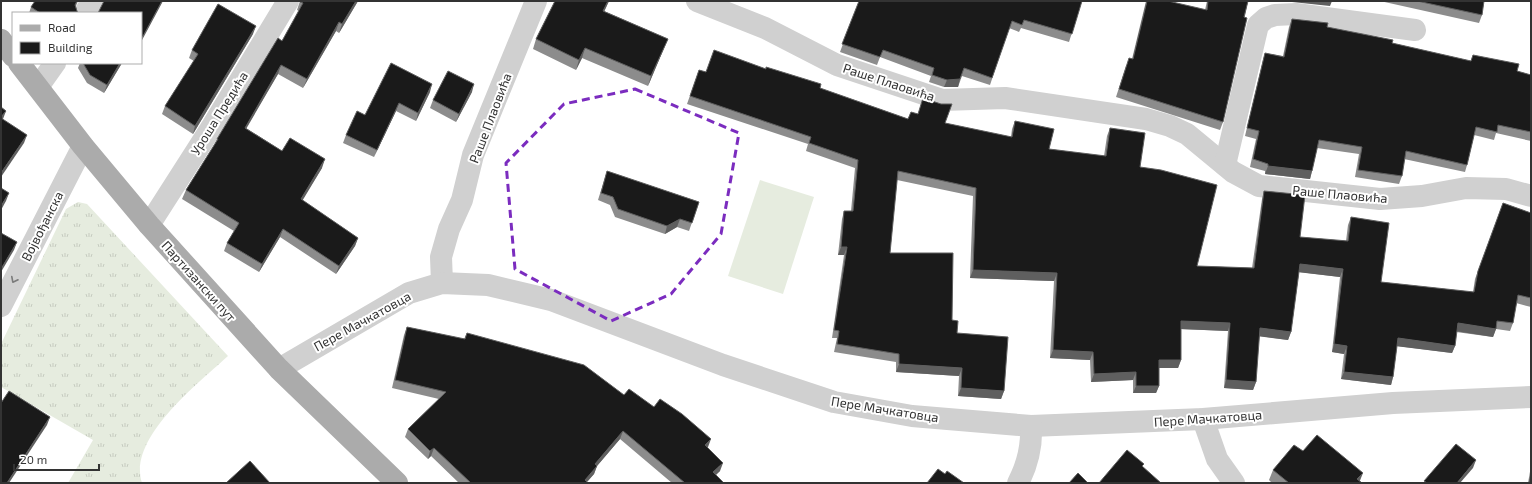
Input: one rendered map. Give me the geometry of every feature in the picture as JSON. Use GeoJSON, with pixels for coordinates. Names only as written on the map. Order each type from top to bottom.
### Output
{"type":"FeatureCollection","features":[{"type":"Feature","properties":{"kind":"main road"},"geometry":{"type":"LineString","coordinates":[[1,40],[12,55]]}},
{"type":"Feature","properties":{"kind":"main road","name":"Партизански пут"},"geometry":{"type":"LineString","coordinates":[[20,64],[83,146],[149,225],[279,369],[397,483]]}},
{"type":"Feature","properties":{"kind":"street"},"geometry":{"type":"LineString","coordinates":[[86,12],[92,1]]}},
{"type":"Feature","properties":{"kind":"street","name":"Уроша Предића"},"geometry":{"type":"LineString","coordinates":[[149,225],[213,125],[288,1]]}},
{"type":"Feature","properties":{"kind":"street","name":"Раше Плаовића"},"geometry":{"type":"LineString","coordinates":[[442,283],[442,257],[449,229],[462,200],[474,155],[536,1]]}},
{"type":"Feature","properties":{"kind":"street","name":"Раше Плаовића"},"geometry":{"type":"LineString","coordinates":[[697,1],[765,28],[837,65],[942,100],[1005,98],[1146,119],[1170,126],[1187,134],[1244,179],[1259,186],[1330,195],[1380,199],[1422,196],[1466,188],[1506,189],[1531,196]]}},
{"type":"Feature","properties":{"kind":"street"},"geometry":{"type":"LineString","coordinates":[[1225,165],[1258,25],[1266,18],[1274,15],[1296,14],[1415,30]]}},
{"type":"Feature","properties":{"kind":"street"},"geometry":{"type":"LineString","coordinates":[[38,87],[54,64]]}},
{"type":"Feature","properties":{"kind":"street","name":"Војвођанска"},"geometry":{"type":"LineString","coordinates":[[1,306],[83,146]]}},
{"type":"Feature","properties":{"kind":"street","name":"Пере Мачкатовца"},"geometry":{"type":"LineString","coordinates":[[279,369],[409,293],[442,283],[488,285],[551,300],[723,365],[834,402],[912,416],[1032,426],[1203,419],[1393,403],[1531,397]]}},
{"type":"Feature","properties":{"kind":"street"},"geometry":{"type":"LineString","coordinates":[[1203,419],[1217,459],[1234,483]]}},
{"type":"Feature","properties":{"kind":"street"},"geometry":{"type":"LineString","coordinates":[[1018,483],[1028,462],[1032,444],[1032,426]]}},
{"type":"Feature","properties":{"kind":"highlighted area"},"geometry":{"type":"Polygon","coordinates":[[[635,89],[739,133],[721,234],[671,294],[611,321],[515,269],[506,163],[564,104],[635,89]]]}},
{"type":"Feature","properties":{"kind":"green space"},"geometry":{"type":"Polygon","coordinates":[[[760,180],[814,197],[783,294],[728,276],[760,180]]]}},
{"type":"Feature","properties":{"kind":"green space"},"geometry":{"type":"Polygon","coordinates":[[[78,202],[87,204],[228,356],[184,396],[155,430],[145,448],[140,466],[142,483],[68,483],[93,440],[1,387],[1,344],[66,209],[78,202]]]}},
{"type":"Feature","properties":{"kind":"building"},"geometry":{"type":"Polygon","coordinates":[[[35,1],[77,1],[75,5],[78,12],[38,12],[31,7],[35,1]]]}},
{"type":"Feature","properties":{"kind":"building"},"geometry":{"type":"Polygon","coordinates":[[[104,1],[162,1],[142,38],[142,12],[98,12],[104,1]]]}},
{"type":"Feature","properties":{"kind":"building"},"geometry":{"type":"Polygon","coordinates":[[[300,1],[356,1],[342,24],[339,22],[307,79],[281,65],[245,128],[282,151],[290,138],[325,159],[301,199],[358,238],[339,266],[283,229],[262,264],[227,243],[239,223],[186,190],[278,38],[282,41],[303,3],[300,1]]]}},
{"type":"Feature","properties":{"kind":"building"},"geometry":{"type":"Polygon","coordinates":[[[555,1],[608,1],[603,11],[668,39],[651,76],[585,48],[579,60],[536,39],[555,1]]]}},
{"type":"Feature","properties":{"kind":"building"},"geometry":{"type":"Polygon","coordinates":[[[859,1],[1082,1],[1072,34],[1024,20],[1022,25],[1012,21],[992,78],[964,68],[960,79],[947,80],[932,75],[934,68],[883,50],[880,57],[842,44],[859,1]]]}},
{"type":"Feature","properties":{"kind":"building"},"geometry":{"type":"Polygon","coordinates":[[[1147,1],[1168,1],[1207,10],[1208,1],[1248,1],[1244,17],[1247,18],[1223,122],[1119,89],[1129,58],[1133,59],[1147,1]]]}},
{"type":"Feature","properties":{"kind":"building"},"geometry":{"type":"Polygon","coordinates":[[[1417,1],[1484,1],[1482,15],[1417,1]]]}},
{"type":"Feature","properties":{"kind":"building"},"geometry":{"type":"Polygon","coordinates":[[[218,4],[256,26],[195,126],[165,106],[198,54],[192,50],[218,4]]]}},
{"type":"Feature","properties":{"kind":"building"},"geometry":{"type":"Polygon","coordinates":[[[1292,19],[1328,23],[1327,27],[1393,40],[1392,43],[1471,61],[1473,55],[1519,64],[1517,71],[1531,75],[1531,132],[1498,125],[1497,132],[1476,127],[1467,165],[1406,151],[1402,176],[1358,170],[1362,147],[1319,140],[1312,171],[1268,166],[1268,164],[1253,159],[1259,131],[1247,128],[1265,53],[1284,57],[1292,19]]]}},
{"type":"Feature","properties":{"kind":"building"},"geometry":{"type":"Polygon","coordinates":[[[714,50],[766,69],[766,67],[821,84],[820,88],[908,119],[911,112],[918,114],[923,98],[941,104],[952,104],[945,123],[1012,137],[1015,121],[1054,129],[1049,149],[1106,156],[1110,128],[1145,133],[1140,167],[1161,170],[1217,185],[1197,266],[1254,268],[1264,191],[1305,195],[1300,237],[1348,241],[1351,217],[1389,223],[1381,282],[1474,292],[1478,271],[1503,203],[1531,213],[1531,298],[1518,295],[1513,323],[1497,321],[1496,329],[1458,323],[1455,346],[1398,338],[1393,377],[1344,372],[1347,346],[1334,344],[1343,269],[1300,264],[1291,332],[1260,328],[1256,382],[1226,380],[1230,323],[1181,321],[1181,360],[1159,360],[1159,386],[1136,386],[1136,372],[1094,374],[1093,352],[1053,350],[1057,273],[973,270],[976,188],[898,171],[890,253],[953,253],[952,320],[958,321],[957,333],[1008,337],[1004,391],[961,388],[962,368],[899,364],[899,354],[837,344],[839,331],[834,330],[847,247],[841,247],[844,211],[853,211],[858,160],[809,143],[811,137],[690,96],[699,70],[706,72],[714,50]]]}},
{"type":"Feature","properties":{"kind":"building"},"geometry":{"type":"Polygon","coordinates":[[[391,63],[432,84],[418,113],[399,103],[377,150],[346,135],[357,111],[365,115],[391,63]]]}},
{"type":"Feature","properties":{"kind":"building"},"geometry":{"type":"Polygon","coordinates":[[[84,64],[119,64],[107,85],[90,75],[84,64]]]}},
{"type":"Feature","properties":{"kind":"building"},"geometry":{"type":"Polygon","coordinates":[[[448,71],[474,84],[459,114],[433,100],[448,71]]]}},
{"type":"Feature","properties":{"kind":"building"},"geometry":{"type":"Polygon","coordinates":[[[1,107],[6,111],[1,117],[1,107]]]}},
{"type":"Feature","properties":{"kind":"building"},"geometry":{"type":"Polygon","coordinates":[[[1,118],[27,135],[1,173],[1,118]]]}},
{"type":"Feature","properties":{"kind":"building"},"geometry":{"type":"Polygon","coordinates":[[[607,171],[699,202],[692,223],[680,219],[667,226],[618,209],[613,197],[601,193],[607,171]]]}},
{"type":"Feature","properties":{"kind":"building"},"geometry":{"type":"Polygon","coordinates":[[[1,188],[9,193],[1,206],[1,188]]]}},
{"type":"Feature","properties":{"kind":"building"},"geometry":{"type":"Polygon","coordinates":[[[1,233],[17,242],[1,269],[1,233]]]}},
{"type":"Feature","properties":{"kind":"building"},"geometry":{"type":"Polygon","coordinates":[[[407,327],[465,339],[467,333],[584,365],[624,395],[629,389],[654,407],[660,399],[682,414],[711,439],[705,445],[723,463],[713,472],[724,483],[685,483],[623,431],[595,464],[597,466],[585,480],[588,483],[471,483],[434,448],[430,451],[408,429],[446,392],[395,380],[407,327]]]}},
{"type":"Feature","properties":{"kind":"building"},"geometry":{"type":"Polygon","coordinates":[[[9,391],[50,417],[7,483],[1,483],[1,403],[9,391]]]}},
{"type":"Feature","properties":{"kind":"building"},"geometry":{"type":"Polygon","coordinates":[[[1317,435],[1363,473],[1357,479],[1362,483],[1289,483],[1273,470],[1294,445],[1303,451],[1317,435]]]}},
{"type":"Feature","properties":{"kind":"building"},"geometry":{"type":"Polygon","coordinates":[[[1456,444],[1476,460],[1457,483],[1427,483],[1424,481],[1456,444]]]}},
{"type":"Feature","properties":{"kind":"building"},"geometry":{"type":"Polygon","coordinates":[[[1127,450],[1144,464],[1142,466],[1161,483],[1099,483],[1127,450]]]}},
{"type":"Feature","properties":{"kind":"building"},"geometry":{"type":"Polygon","coordinates":[[[250,461],[270,483],[226,483],[250,461]]]}},
{"type":"Feature","properties":{"kind":"building"},"geometry":{"type":"Polygon","coordinates":[[[938,469],[945,474],[947,471],[964,483],[927,483],[938,469]]]}},
{"type":"Feature","properties":{"kind":"building"},"geometry":{"type":"Polygon","coordinates":[[[1078,473],[1088,483],[1069,483],[1078,473]]]}}]}
